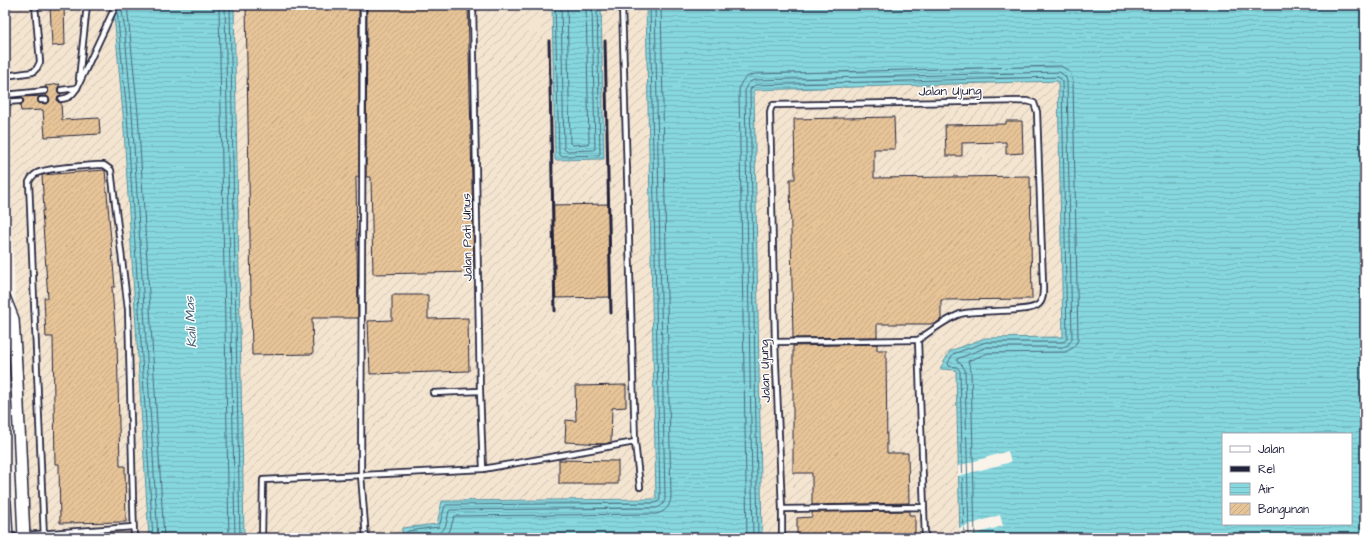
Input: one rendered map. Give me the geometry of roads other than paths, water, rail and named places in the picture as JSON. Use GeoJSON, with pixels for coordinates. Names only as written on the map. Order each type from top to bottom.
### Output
{"type":"FeatureCollection","features":[{"type":"Feature","properties":{"kind":"street"},"geometry":{"type":"LineString","coordinates":[[5,299],[13,319],[24,536]]}},
{"type":"Feature","properties":{"kind":"street"},"geometry":{"type":"LineString","coordinates":[[5,502],[7,538]]}},
{"type":"Feature","properties":{"kind":"lane"},"geometry":{"type":"LineString","coordinates":[[5,76],[33,72],[38,68],[40,62],[36,5]]}},
{"type":"Feature","properties":{"kind":"lane"},"geometry":{"type":"LineString","coordinates":[[79,82],[87,5]]}},
{"type":"Feature","properties":{"kind":"lane"},"geometry":{"type":"LineString","coordinates":[[61,99],[67,99],[77,88],[116,5]]}},
{"type":"Feature","properties":{"kind":"lane"},"geometry":{"type":"LineString","coordinates":[[363,5],[361,475],[366,538]]}},
{"type":"Feature","properties":{"kind":"lane","name":"Jalan Pati Unus"},"geometry":{"type":"LineString","coordinates":[[473,5],[480,391],[483,469]]}},
{"type":"Feature","properties":{"kind":"lane"},"geometry":{"type":"LineString","coordinates":[[622,5],[635,442],[640,487]]}},
{"type":"Feature","properties":{"kind":"lane"},"geometry":{"type":"LineString","coordinates":[[61,90],[77,88]]}},
{"type":"Feature","properties":{"kind":"lane"},"geometry":{"type":"LineString","coordinates":[[5,95],[45,91]]}},
{"type":"Feature","properties":{"kind":"lane"},"geometry":{"type":"LineString","coordinates":[[5,102],[20,101]]}},
{"type":"Feature","properties":{"kind":"lane","name":"Jalan Ujung"},"geometry":{"type":"LineString","coordinates":[[782,538],[775,342],[770,112],[770,108],[773,105],[1027,101],[1034,103],[1037,112],[1043,296],[1039,304],[1034,308],[1025,310],[1002,310],[961,314],[946,321],[918,340]]}},
{"type":"Feature","properties":{"kind":"lane"},"geometry":{"type":"LineString","coordinates":[[44,536],[29,182],[32,176],[36,173],[46,170],[104,165],[111,170],[128,309],[134,538]]}},
{"type":"Feature","properties":{"kind":"lane"},"geometry":{"type":"LineString","coordinates":[[775,342],[918,340],[925,538]]}},
{"type":"Feature","properties":{"kind":"lane"},"geometry":{"type":"LineString","coordinates":[[433,393],[480,391]]}},
{"type":"Feature","properties":{"kind":"lane"},"geometry":{"type":"LineString","coordinates":[[262,538],[263,480],[483,469],[635,442]]}},
{"type":"Feature","properties":{"kind":"lane"},"geometry":{"type":"LineString","coordinates":[[782,509],[924,507]]}},
{"type":"Feature","properties":{"kind":"lane"},"geometry":{"type":"LineString","coordinates":[[7,538],[44,536],[133,527]]}},
{"type":"Feature","properties":{"kind":"water","name":"Kali Mas"},"geometry":{"type":"Polygon","coordinates":[[[112,5],[234,5],[244,538],[149,538],[123,114],[112,5]]]}},
{"type":"Feature","properties":{"kind":"water"},"geometry":{"type":"Polygon","coordinates":[[[552,5],[601,5],[604,159],[555,160],[552,5]]]}},
{"type":"Feature","properties":{"kind":"water"},"geometry":{"type":"Polygon","coordinates":[[[646,5],[1365,5],[1365,538],[960,538],[956,370],[940,369],[950,351],[985,338],[1063,337],[1058,81],[754,90],[762,538],[402,538],[402,528],[437,524],[442,501],[656,499],[646,5]]]}},
{"type":"Feature","properties":{"kind":"railway"},"geometry":{"type":"LineString","coordinates":[[549,41],[555,311]]}},
{"type":"Feature","properties":{"kind":"railway"},"geometry":{"type":"LineString","coordinates":[[605,41],[611,313]]}}]}
